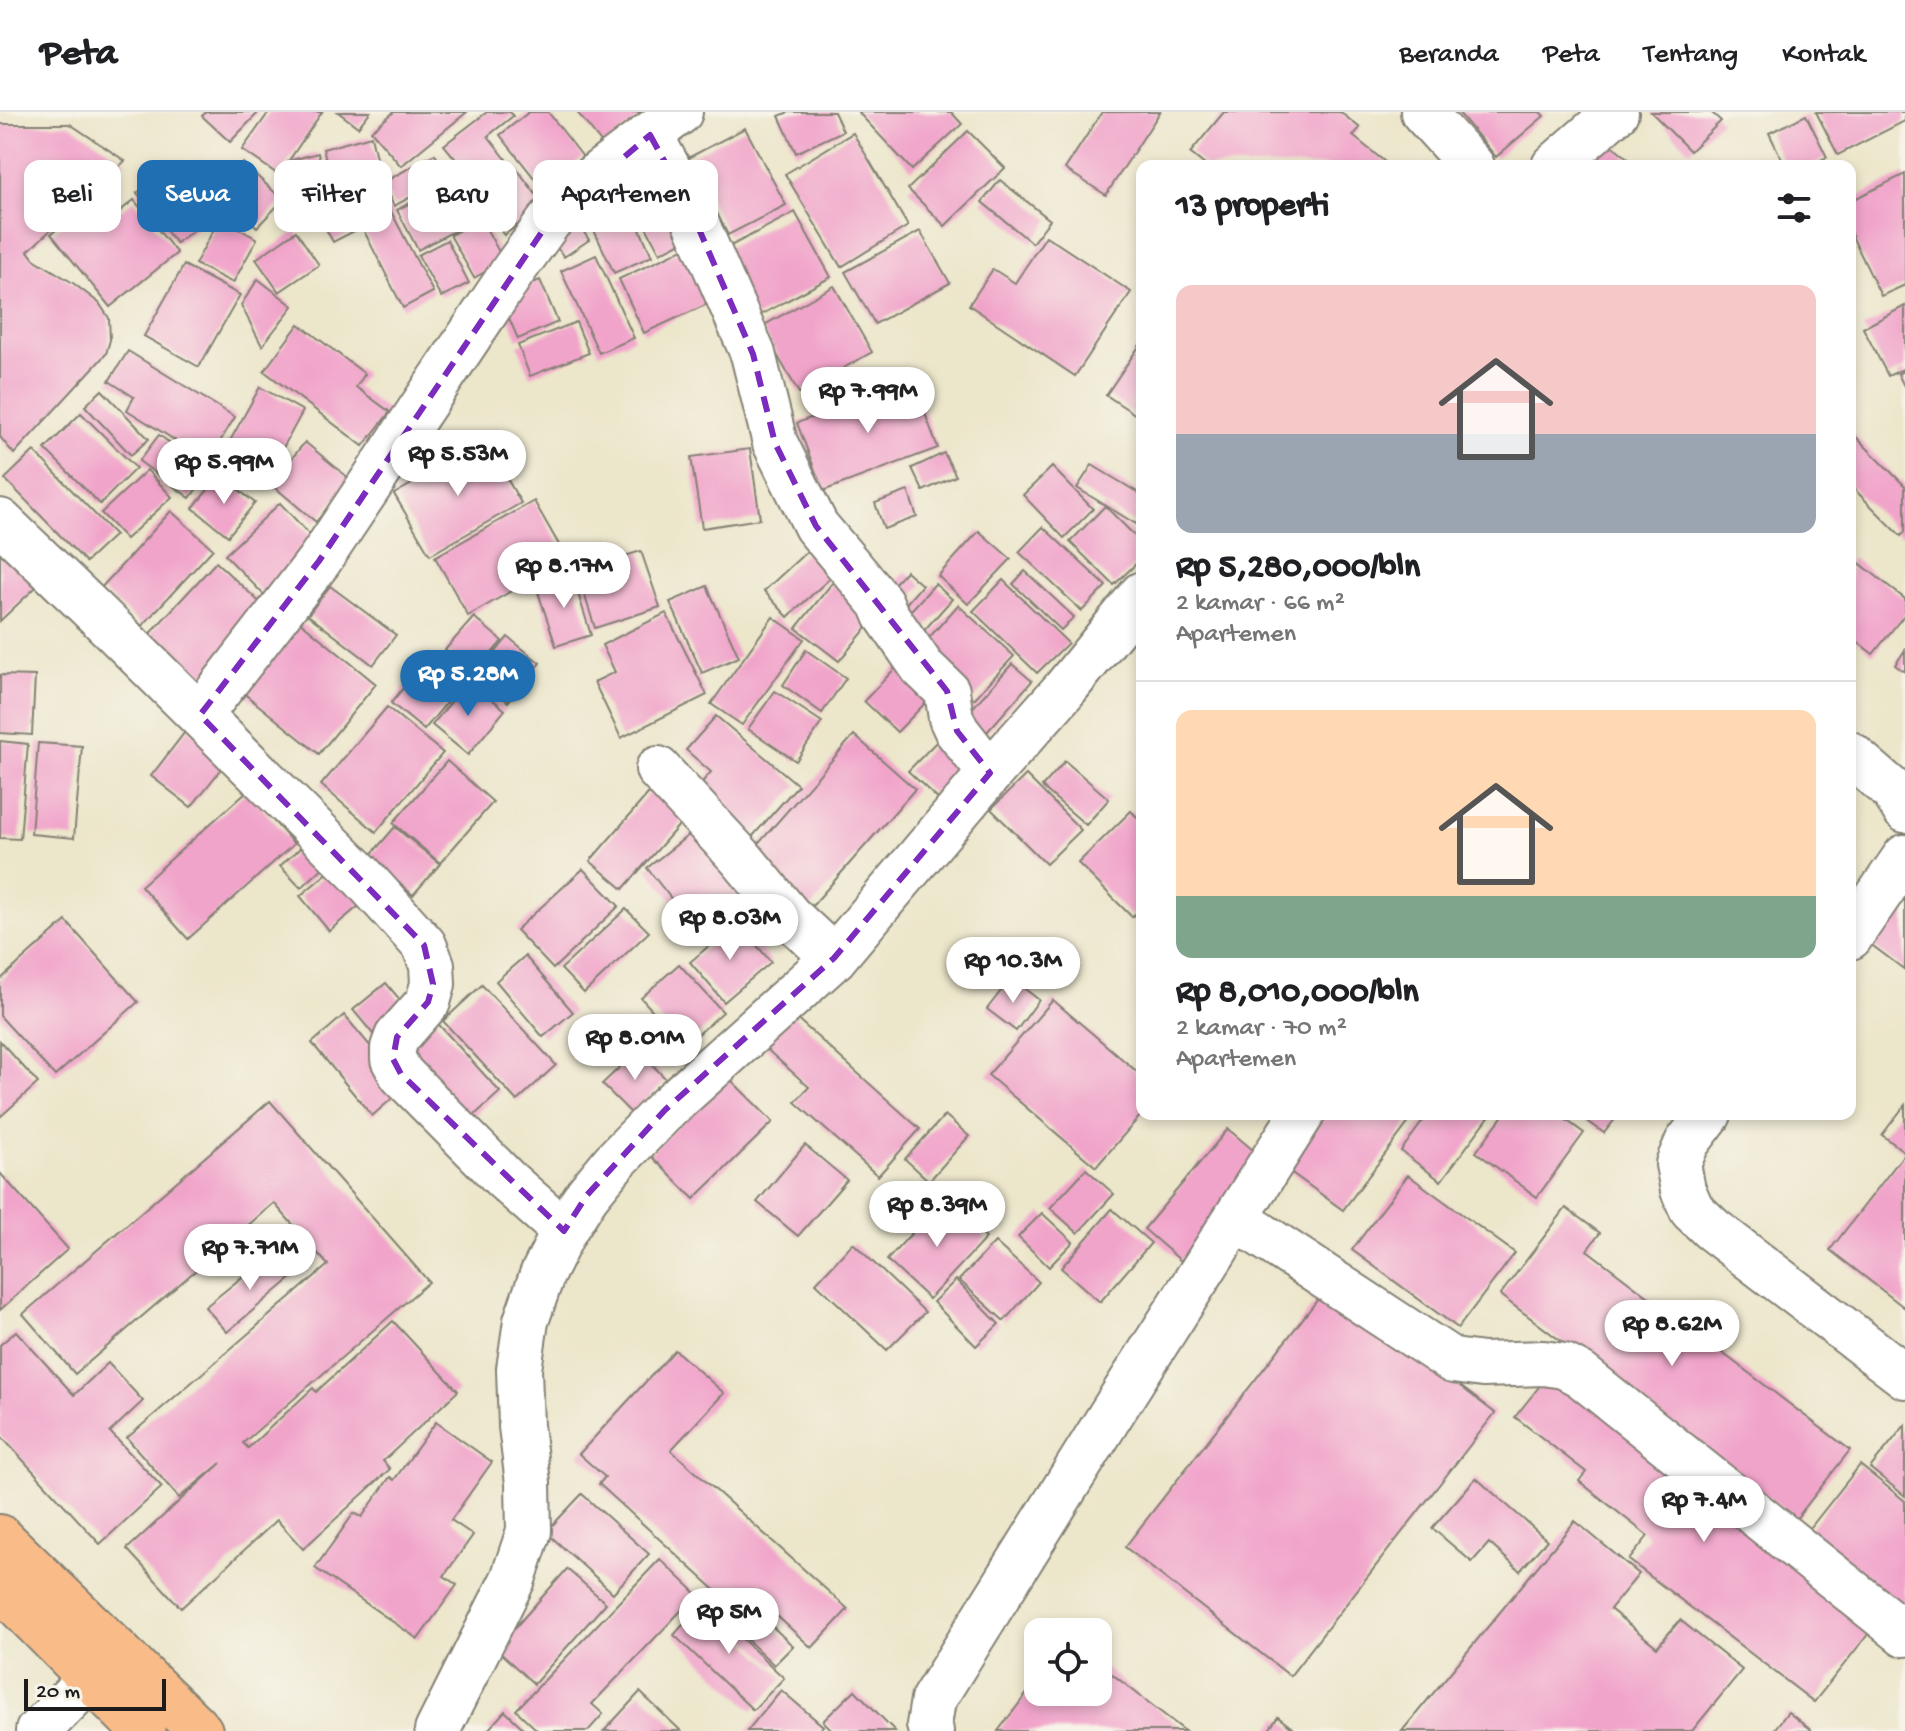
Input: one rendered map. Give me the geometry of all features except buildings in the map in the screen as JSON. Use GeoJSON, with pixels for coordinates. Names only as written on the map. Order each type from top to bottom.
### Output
{"type":"FeatureCollection","features":[{"type":"Feature","properties":{"kind":"main road"},"geometry":{"type":"LineString","coordinates":[[0,1537],[104,1664],[143,1731]]}},
{"type":"Feature","properties":{"kind":"main road"},"geometry":{"type":"LineString","coordinates":[[0,1587],[200,1731]]}},
{"type":"Feature","properties":{"kind":"street"},"geometry":{"type":"LineString","coordinates":[[1423,112],[1467,160]]}},
{"type":"Feature","properties":{"kind":"street"},"geometry":{"type":"LineString","coordinates":[[1561,160],[1616,112]]}},
{"type":"Feature","properties":{"kind":"street"},"geometry":{"type":"LineString","coordinates":[[200,715],[319,561],[550,220],[595,176],[665,124],[689,206],[753,354],[775,443],[816,526],[881,603],[922,667],[947,691],[951,718],[957,731],[990,773]]}},
{"type":"Feature","properties":{"kind":"street"},"geometry":{"type":"LineString","coordinates":[[0,521],[360,874],[424,945],[432,965],[433,984],[428,1002],[397,1037],[393,1059],[411,1085],[505,1179],[564,1231]]}},
{"type":"Feature","properties":{"kind":"street"},"geometry":{"type":"LineString","coordinates":[[437,1731],[513,1579],[529,1531],[519,1369],[526,1321],[542,1275],[564,1231],[614,1162],[665,1110],[834,958],[1136,601]]}},
{"type":"Feature","properties":{"kind":"street"},"geometry":{"type":"LineString","coordinates":[[1856,759],[1893,791],[1905,810]]}},
{"type":"Feature","properties":{"kind":"street"},"geometry":{"type":"LineString","coordinates":[[658,769],[740,857],[789,916],[834,958]]}},
{"type":"Feature","properties":{"kind":"street"},"geometry":{"type":"LineString","coordinates":[[1856,929],[1903,867]]}},
{"type":"Feature","properties":{"kind":"street"},"geometry":{"type":"LineString","coordinates":[[931,1731],[933,1700],[1298,1120]]}},
{"type":"Feature","properties":{"kind":"street"},"geometry":{"type":"LineString","coordinates":[[1704,1120],[1687,1143],[1678,1164],[1683,1190],[1692,1210],[1712,1229],[1905,1376]]}},
{"type":"Feature","properties":{"kind":"street"},"geometry":{"type":"LineString","coordinates":[[1237,1219],[1453,1361],[1483,1365],[1543,1363],[1564,1366],[1581,1375],[1905,1634]]}},
{"type":"Feature","properties":{"kind":"street"},"geometry":{"type":"LineString","coordinates":[[38,1731],[104,1664]]}},
{"type":"Feature","properties":{"kind":"highlighted area"},"geometry":{"type":"Polygon","coordinates":[[[650,135],[689,206],[753,354],[775,443],[816,526],[947,691],[957,731],[990,773],[834,958],[665,1110],[587,1195],[564,1231],[401,1074],[393,1059],[397,1037],[428,1002],[433,984],[424,945],[200,715],[319,561],[550,220],[650,135]]]}}]}
